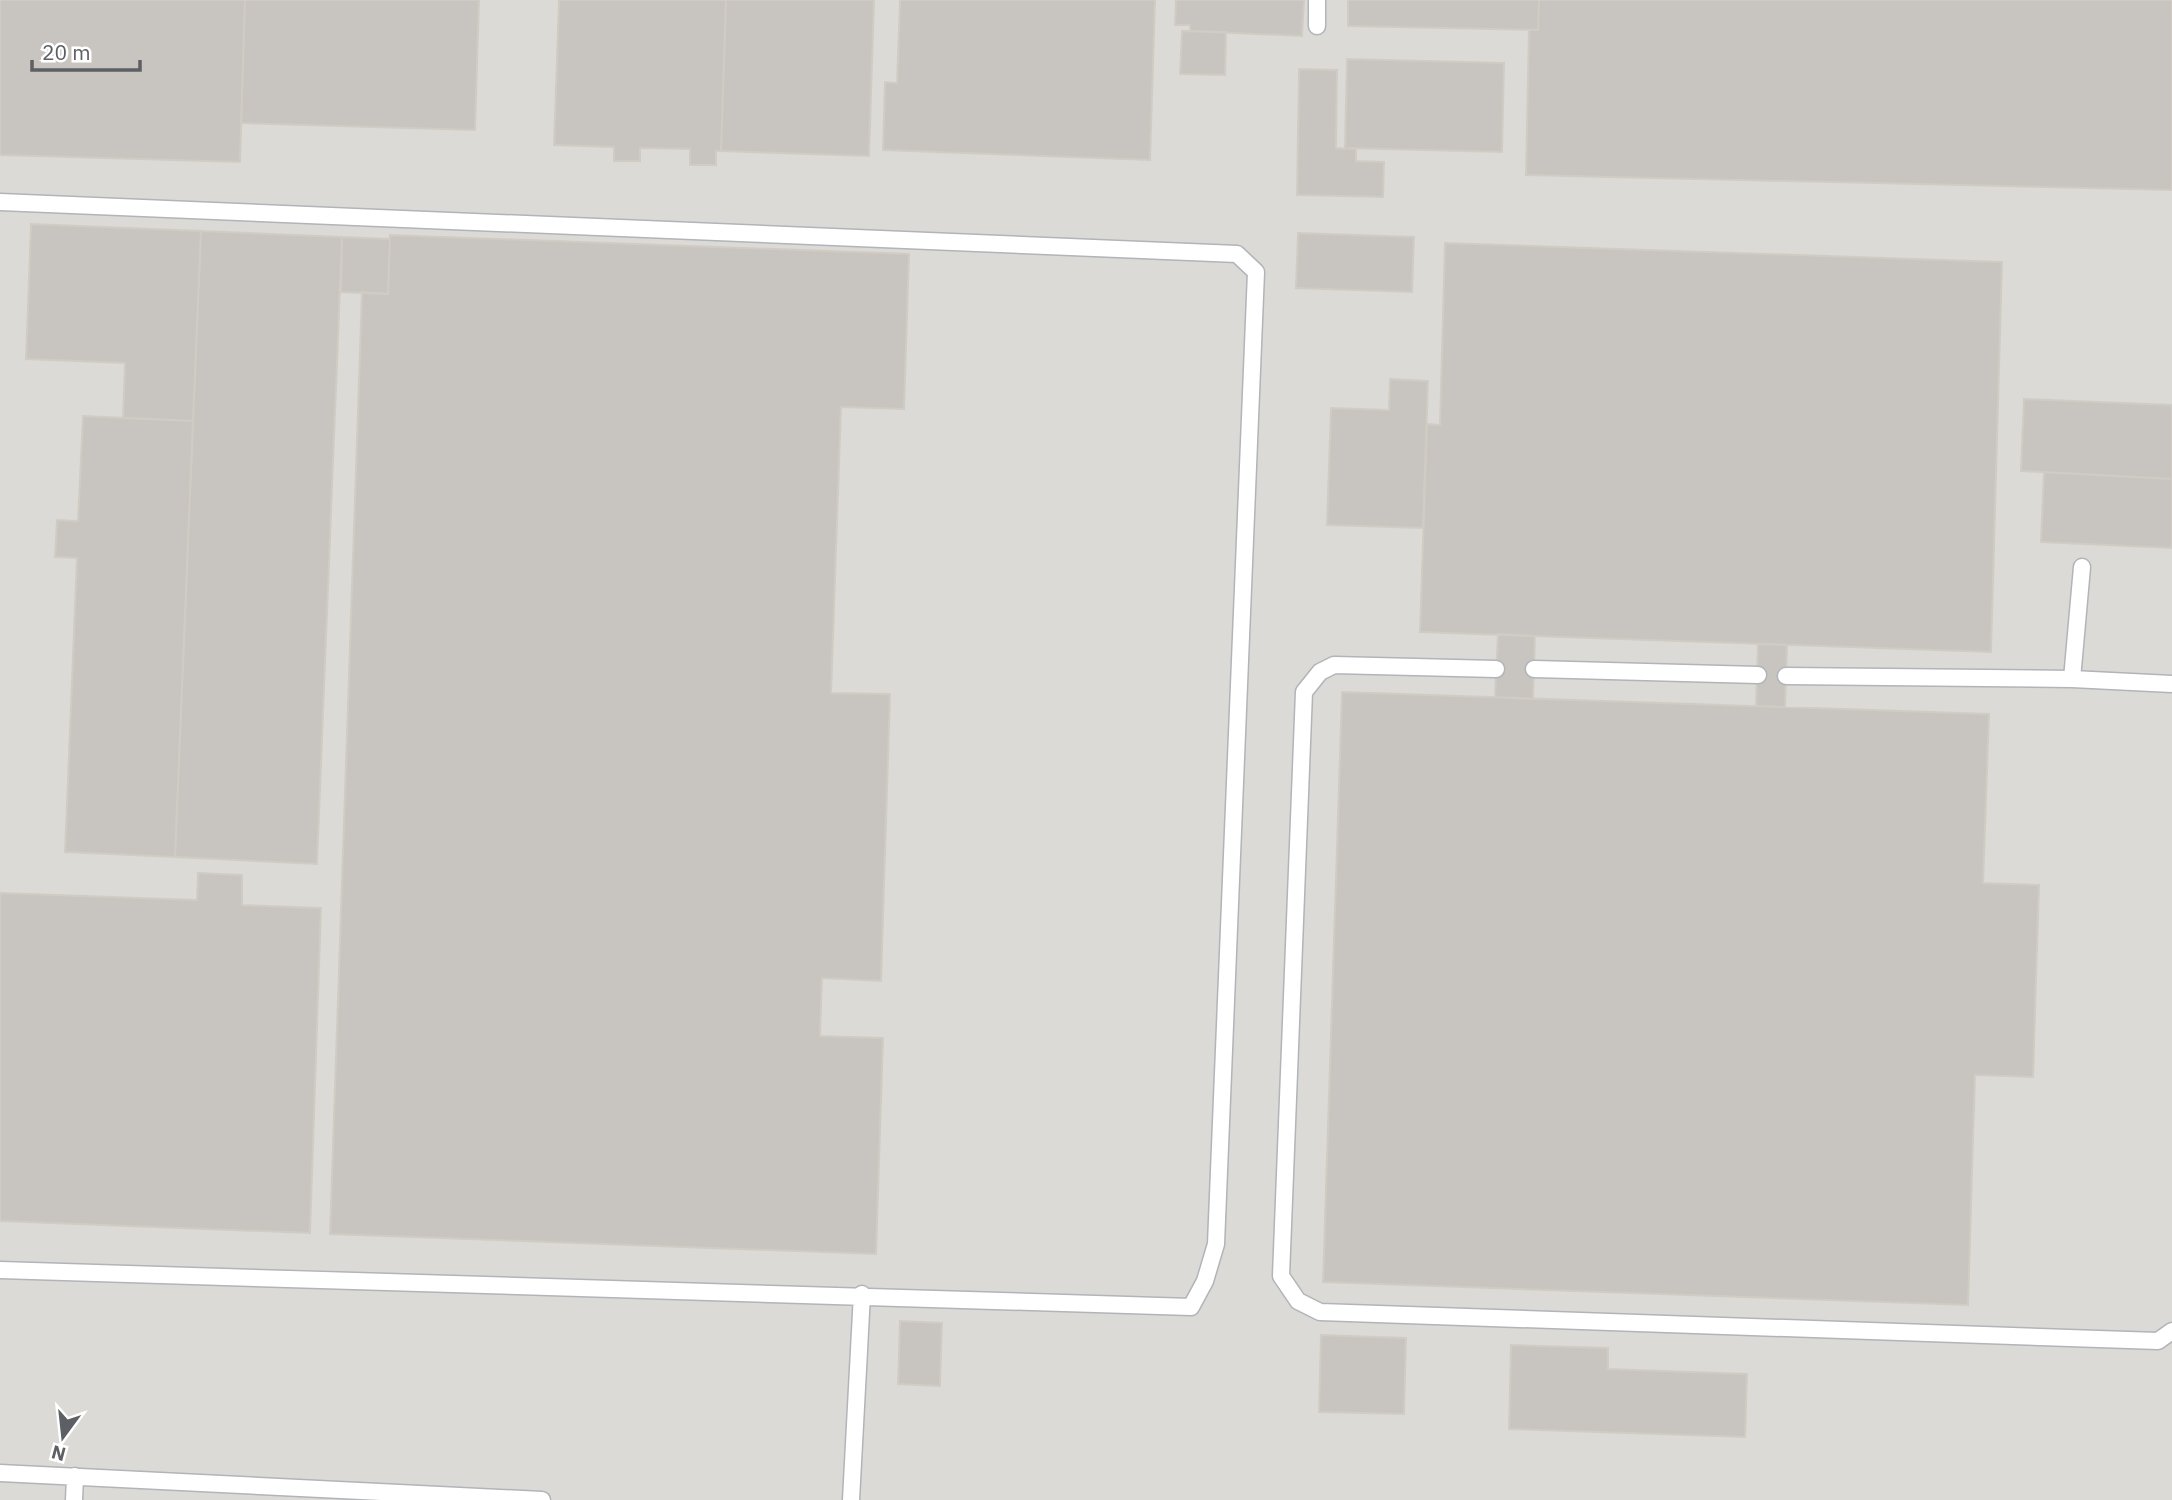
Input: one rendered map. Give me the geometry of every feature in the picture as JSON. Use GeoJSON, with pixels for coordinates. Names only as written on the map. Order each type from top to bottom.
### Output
{"type":"FeatureCollection","features":[{"type":"Feature","properties":{"kind":"lane"},"geometry":{"type":"LineString","coordinates":[[1317,0],[1317,26]]}},
{"type":"Feature","properties":{"kind":"lane"},"geometry":{"type":"LineString","coordinates":[[0,202],[1237,254],[1256,272],[1216,1244],[1205,1281],[1191,1307],[1133,1307],[862,1294],[0,1270]]}},
{"type":"Feature","properties":{"kind":"lane"},"geometry":{"type":"LineString","coordinates":[[2072,679],[2082,567]]}},
{"type":"Feature","properties":{"kind":"lane"},"geometry":{"type":"LineString","coordinates":[[1496,669],[1334,665],[1320,672],[1304,692],[1281,1276],[1298,1301],[1320,1312],[1572,1321],[2158,1341],[2172,1331]]}},
{"type":"Feature","properties":{"kind":"lane"},"geometry":{"type":"LineString","coordinates":[[1534,670],[1758,675]]}},
{"type":"Feature","properties":{"kind":"lane"},"geometry":{"type":"LineString","coordinates":[[1786,676],[2072,679],[2172,684]]}},
{"type":"Feature","properties":{"kind":"lane"},"geometry":{"type":"LineString","coordinates":[[851,1500],[862,1294]]}},
{"type":"Feature","properties":{"kind":"lane"},"geometry":{"type":"LineString","coordinates":[[0,1473],[542,1500]]}},
{"type":"Feature","properties":{"kind":"lane"},"geometry":{"type":"LineString","coordinates":[[74,1500],[75,1476]]}},
{"type":"Feature","properties":{"kind":"shaded area"},"geometry":{"type":"Polygon","coordinates":[[[0,0],[2172,0],[2172,1500],[0,1500],[0,0]]]}},
{"type":"Feature","properties":{"kind":"building"},"geometry":{"type":"Polygon","coordinates":[[[0,0],[245,0],[240,162],[0,155],[0,0]]]}},
{"type":"Feature","properties":{"kind":"building"},"geometry":{"type":"Polygon","coordinates":[[[245,0],[479,0],[475,130],[241,123],[245,0]]]}},
{"type":"Feature","properties":{"kind":"building"},"geometry":{"type":"Polygon","coordinates":[[[559,0],[726,0],[721,151],[716,151],[716,165],[690,165],[690,149],[640,148],[640,161],[614,161],[614,147],[554,145],[559,0]]]}},
{"type":"Feature","properties":{"kind":"building"},"geometry":{"type":"Polygon","coordinates":[[[726,0],[874,0],[869,156],[721,151],[726,0]]]}},
{"type":"Feature","properties":{"kind":"building"},"geometry":{"type":"Polygon","coordinates":[[[900,0],[1155,0],[1150,160],[883,150],[885,82],[897,83],[900,0]]]}},
{"type":"Feature","properties":{"kind":"building"},"geometry":{"type":"Polygon","coordinates":[[[1176,0],[1304,0],[1302,36],[1190,31],[1190,25],[1175,25],[1176,0]]]}},
{"type":"Feature","properties":{"kind":"building"},"geometry":{"type":"Polygon","coordinates":[[[1348,0],[1539,0],[1538,30],[1348,26],[1348,0]]]}},
{"type":"Feature","properties":{"kind":"building"},"geometry":{"type":"Polygon","coordinates":[[[1539,0],[2172,0],[2172,190],[1526,175],[1529,30],[1538,30],[1539,0]]]}},
{"type":"Feature","properties":{"kind":"building"},"geometry":{"type":"Polygon","coordinates":[[[1182,31],[1226,32],[1225,75],[1180,74],[1182,31]]]}},
{"type":"Feature","properties":{"kind":"building"},"geometry":{"type":"Polygon","coordinates":[[[1347,59],[1504,63],[1502,152],[1345,148],[1347,59]]]}},
{"type":"Feature","properties":{"kind":"building"},"geometry":{"type":"Polygon","coordinates":[[[1299,69],[1337,70],[1336,148],[1356,149],[1356,161],[1384,162],[1383,197],[1297,195],[1299,69]]]}},
{"type":"Feature","properties":{"kind":"building"},"geometry":{"type":"Polygon","coordinates":[[[31,224],[201,231],[193,421],[123,418],[125,363],[26,359],[31,224]]]}},
{"type":"Feature","properties":{"kind":"building"},"geometry":{"type":"Polygon","coordinates":[[[201,231],[342,237],[317,864],[175,857],[201,231]]]}},
{"type":"Feature","properties":{"kind":"building"},"geometry":{"type":"Polygon","coordinates":[[[1298,233],[1414,237],[1412,292],[1296,288],[1298,233]]]}},
{"type":"Feature","properties":{"kind":"building"},"geometry":{"type":"Polygon","coordinates":[[[390,235],[909,254],[904,409],[841,407],[831,693],[890,694],[881,981],[822,978],[820,1036],[883,1038],[876,1254],[330,1234],[362,292],[388,294],[390,235]]]}},
{"type":"Feature","properties":{"kind":"building"},"geometry":{"type":"Polygon","coordinates":[[[342,237],[390,239],[388,294],[341,292],[342,237]]]}},
{"type":"Feature","properties":{"kind":"building"},"geometry":{"type":"Polygon","coordinates":[[[1445,243],[2002,262],[1991,652],[1420,632],[1427,424],[1440,425],[1445,243]]]}},
{"type":"Feature","properties":{"kind":"building"},"geometry":{"type":"Polygon","coordinates":[[[1390,379],[1428,381],[1423,528],[1327,525],[1331,408],[1389,410],[1390,379]]]}},
{"type":"Feature","properties":{"kind":"building"},"geometry":{"type":"Polygon","coordinates":[[[2024,399],[2172,405],[2172,479],[2021,471],[2024,399]]]}},
{"type":"Feature","properties":{"kind":"building"},"geometry":{"type":"Polygon","coordinates":[[[83,416],[193,421],[175,857],[65,852],[77,558],[55,557],[57,520],[78,521],[83,416]]]}},
{"type":"Feature","properties":{"kind":"building"},"geometry":{"type":"Polygon","coordinates":[[[2044,472],[2172,479],[2172,548],[2041,542],[2044,472]]]}},
{"type":"Feature","properties":{"kind":"building"},"geometry":{"type":"Polygon","coordinates":[[[1498,634],[1535,636],[1533,699],[1495,697],[1498,634]]]}},
{"type":"Feature","properties":{"kind":"building"},"geometry":{"type":"Polygon","coordinates":[[[1758,644],[1787,645],[1785,707],[1756,706],[1758,644]]]}},
{"type":"Feature","properties":{"kind":"building"},"geometry":{"type":"Polygon","coordinates":[[[1342,692],[1989,714],[1983,883],[2039,885],[2033,1077],[1975,1075],[1968,1305],[1323,1282],[1342,692]]]}},
{"type":"Feature","properties":{"kind":"building"},"geometry":{"type":"Polygon","coordinates":[[[198,873],[242,875],[242,905],[321,908],[310,1233],[0,1221],[0,893],[197,900],[198,873]]]}},
{"type":"Feature","properties":{"kind":"building"},"geometry":{"type":"Polygon","coordinates":[[[900,1321],[942,1323],[940,1386],[898,1384],[900,1321]]]}},
{"type":"Feature","properties":{"kind":"building"},"geometry":{"type":"Polygon","coordinates":[[[1321,1335],[1406,1338],[1404,1414],[1319,1412],[1321,1335]]]}},
{"type":"Feature","properties":{"kind":"building"},"geometry":{"type":"Polygon","coordinates":[[[1511,1345],[1608,1348],[1608,1369],[1747,1374],[1745,1437],[1509,1429],[1511,1345]]]}}]}
